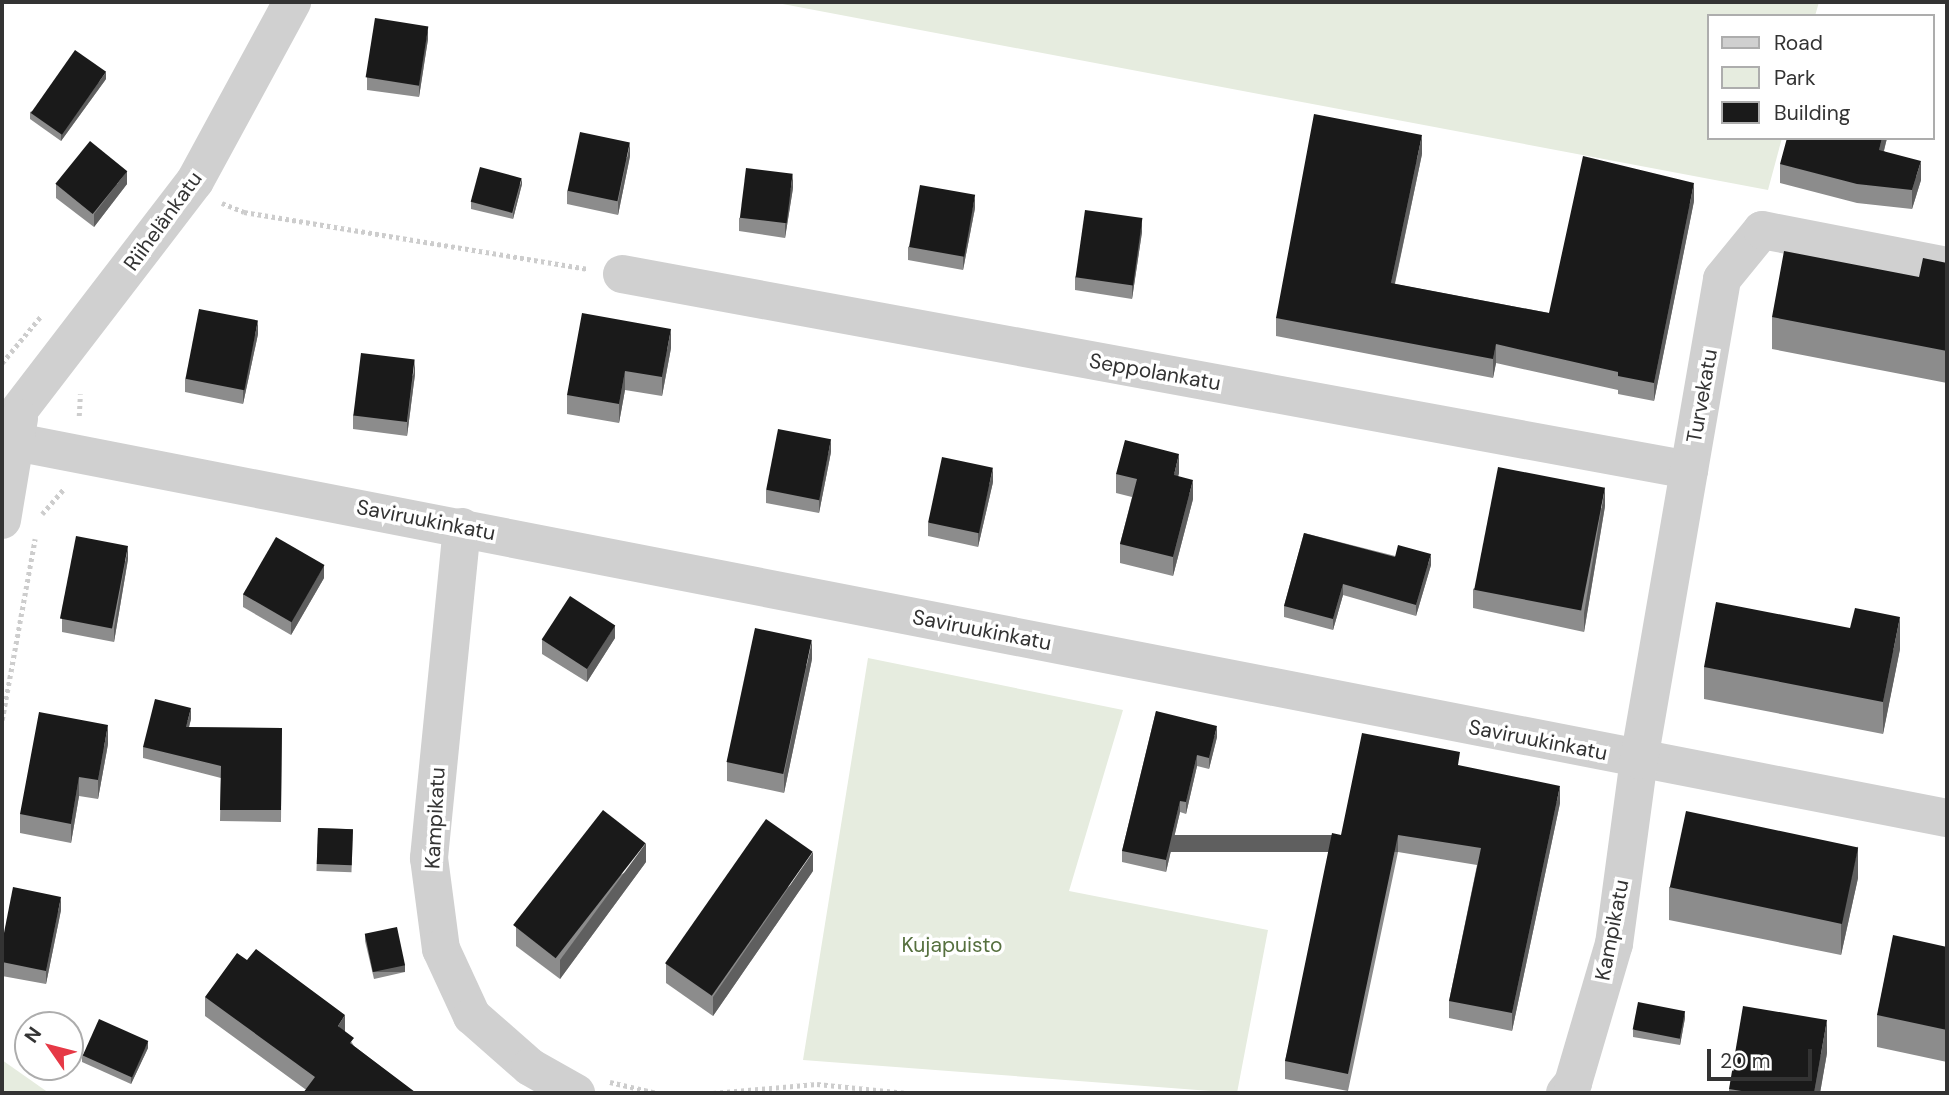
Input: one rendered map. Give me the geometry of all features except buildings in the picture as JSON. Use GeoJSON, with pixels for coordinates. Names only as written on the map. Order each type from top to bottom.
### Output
{"type":"FeatureCollection","features":[{"type":"Feature","properties":{"kind":"street","name":"Riihelänkatu"},"geometry":{"type":"LineString","coordinates":[[13,420],[195,181],[292,2]]}},
{"type":"Feature","properties":{"kind":"street","name":"Turvekatu"},"geometry":{"type":"LineString","coordinates":[[1639,761],[1722,279],[1762,230],[1947,266]]}},
{"type":"Feature","properties":{"kind":"street","name":"Seppolankatu"},"geometry":{"type":"LineString","coordinates":[[622,274],[1689,470]]}},
{"type":"Feature","properties":{"kind":"street"},"geometry":{"type":"LineString","coordinates":[[2,520],[13,420]]}},
{"type":"Feature","properties":{"kind":"street","name":"Saviruukinkatu"},"geometry":{"type":"LineString","coordinates":[[13,420],[462,527],[1639,761],[1947,818]]}},
{"type":"Feature","properties":{"kind":"street","name":"Kampikatu"},"geometry":{"type":"LineString","coordinates":[[462,527],[429,858],[441,950],[472,1016],[530,1067],[587,1086]]}},
{"type":"Feature","properties":{"kind":"street","name":"Kampikatu"},"geometry":{"type":"LineString","coordinates":[[1565,1093],[1573,1083],[1614,944],[1639,761]]}},
{"type":"Feature","properties":{"kind":"path"},"geometry":{"type":"LineString","coordinates":[[195,181],[219,201],[244,212],[622,274]]}},
{"type":"Feature","properties":{"kind":"path"},"geometry":{"type":"LineString","coordinates":[[2,363],[47,309]]}},
{"type":"Feature","properties":{"kind":"path"},"geometry":{"type":"LineString","coordinates":[[2,720],[40,516],[72,481]]}},
{"type":"Feature","properties":{"kind":"path"},"geometry":{"type":"LineString","coordinates":[[713,1093],[817,1084],[907,1093]]}},
{"type":"Feature","properties":{"kind":"path"},"geometry":{"type":"LineString","coordinates":[[587,1086],[657,1093]]}},
{"type":"Feature","properties":{"kind":"green space"},"geometry":{"type":"Polygon","coordinates":[[[772,2],[1819,2],[1816,14],[1708,14],[1708,140],[1781,140],[1768,190],[772,2]]]}},
{"type":"Feature","properties":{"kind":"green space","name":"Kujapuisto"},"geometry":{"type":"Polygon","coordinates":[[[868,658],[1123,710],[1069,891],[1268,930],[1237,1093],[803,1060],[868,658]]]}},
{"type":"Feature","properties":{"kind":"green space"},"geometry":{"type":"Polygon","coordinates":[[[2,1060],[14,1068],[14,1081],[32,1081],[49,1093],[2,1093],[2,1060]]]}}]}
